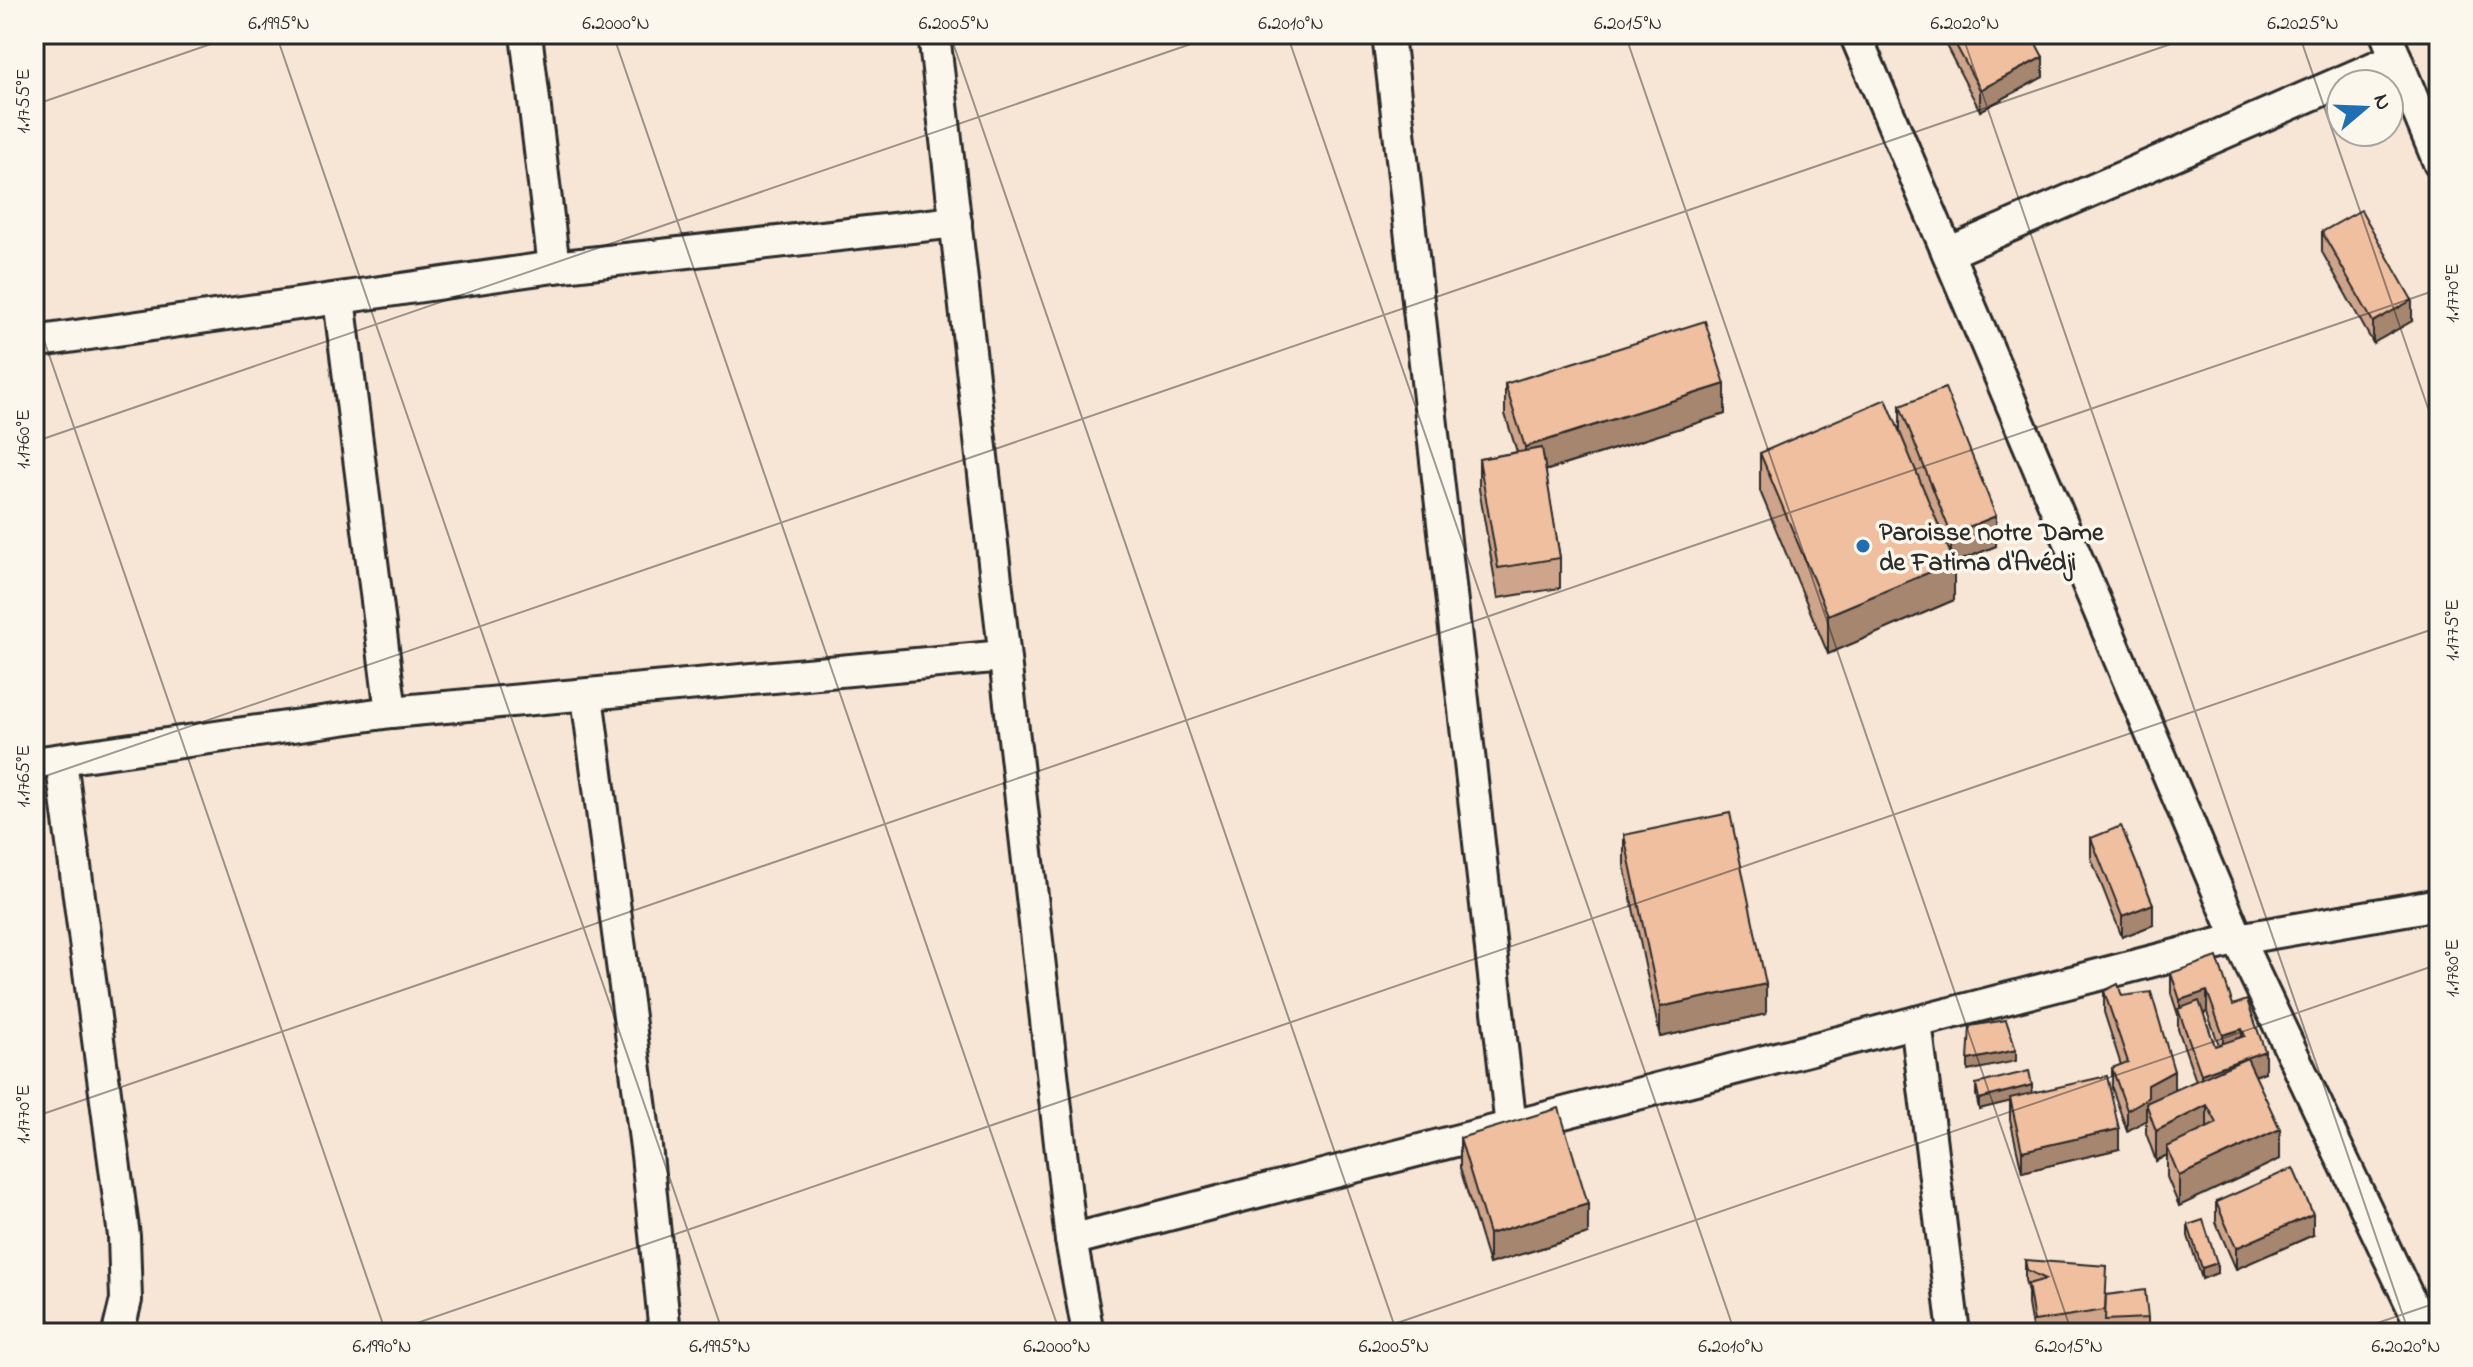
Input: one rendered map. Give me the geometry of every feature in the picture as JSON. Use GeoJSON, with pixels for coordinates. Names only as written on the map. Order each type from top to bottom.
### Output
{"type":"FeatureCollection","features":[{"type":"Feature","properties":{"kind":"street"},"geometry":{"type":"LineString","coordinates":[[526,34],[554,267]]}},
{"type":"Feature","properties":{"kind":"street"},"geometry":{"type":"LineString","coordinates":[[934,34],[1071,1240],[1088,1333]]}},
{"type":"Feature","properties":{"kind":"street"},"geometry":{"type":"LineString","coordinates":[[1388,34],[1511,1127]]}},
{"type":"Feature","properties":{"kind":"street"},"geometry":{"type":"LineString","coordinates":[[1855,34],[2238,939],[2425,1333]]}},
{"type":"Feature","properties":{"kind":"street"},"geometry":{"type":"LineString","coordinates":[[1948,253],[2391,46],[2439,163]]}},
{"type":"Feature","properties":{"kind":"street"},"geometry":{"type":"LineString","coordinates":[[34,342],[554,267],[956,222]]}},
{"type":"Feature","properties":{"kind":"street"},"geometry":{"type":"LineString","coordinates":[[339,299],[391,712]]}},
{"type":"Feature","properties":{"kind":"street"},"geometry":{"type":"LineString","coordinates":[[118,1333],[126,1300],[124,1236],[48,762],[391,712],[1004,656]]}},
{"type":"Feature","properties":{"kind":"street"},"geometry":{"type":"LineString","coordinates":[[587,696],[647,1155],[665,1333]]}},
{"type":"Feature","properties":{"kind":"street"},"geometry":{"type":"LineString","coordinates":[[1071,1240],[2238,939],[2439,904]]}},
{"type":"Feature","properties":{"kind":"street"},"geometry":{"type":"LineString","coordinates":[[1916,1022],[1954,1333]]}},
{"type":"Feature","properties":{"kind":"building"},"geometry":{"type":"Polygon","coordinates":[[[1950,34],[2031,34],[2043,57],[1980,90],[1950,34]]]}},
{"type":"Feature","properties":{"kind":"building"},"geometry":{"type":"Polygon","coordinates":[[[2361,210],[2412,300],[2373,322],[2322,232],[2361,210]]]}},
{"type":"Feature","properties":{"kind":"building"},"geometry":{"type":"Polygon","coordinates":[[[1705,321],[1725,384],[1525,447],[1505,384],[1705,321]]]}},
{"type":"Feature","properties":{"kind":"building"},"geometry":{"type":"Polygon","coordinates":[[[1945,388],[1996,516],[1951,534],[1900,406],[1945,388]]]}},
{"type":"Feature","properties":{"kind":"building"},"geometry":{"type":"Polygon","coordinates":[[[1886,399],[1954,562],[1828,615],[1760,453],[1886,399]]]}},
{"type":"Feature","properties":{"kind":"building"},"geometry":{"type":"Polygon","coordinates":[[[1542,448],[1560,558],[1498,568],[1479,459],[1542,448]]]}},
{"type":"Feature","properties":{"kind":"building"},"geometry":{"type":"Polygon","coordinates":[[[1730,813],[1766,984],[1660,1007],[1624,835],[1730,813]]]}},
{"type":"Feature","properties":{"kind":"building"},"geometry":{"type":"Polygon","coordinates":[[[2121,826],[2153,904],[2122,916],[2091,838],[2121,826]]]}},
{"type":"Feature","properties":{"kind":"building"},"geometry":{"type":"Polygon","coordinates":[[[2217,957],[2233,1005],[2247,1000],[2265,1051],[2201,1074],[2178,1009],[2199,1001],[2215,1046],[2245,1036],[2242,1029],[2223,1035],[2207,991],[2180,1000],[2171,973],[2217,957]]]}},
{"type":"Feature","properties":{"kind":"building"},"geometry":{"type":"Polygon","coordinates":[[[2118,984],[2122,996],[2151,992],[2174,1071],[2148,1085],[2148,1098],[2127,1110],[2112,1068],[2128,1062],[2104,991],[2118,984]]]}},
{"type":"Feature","properties":{"kind":"building"},"geometry":{"type":"Polygon","coordinates":[[[2006,1020],[2016,1050],[1968,1060],[1970,1026],[2006,1020]]]}},
{"type":"Feature","properties":{"kind":"building"},"geometry":{"type":"Polygon","coordinates":[[[2247,1058],[2280,1129],[2179,1176],[2167,1147],[2217,1123],[2207,1105],[2156,1131],[2146,1103],[2247,1058]]]}},
{"type":"Feature","properties":{"kind":"building"},"geometry":{"type":"Polygon","coordinates":[[[2029,1071],[2032,1085],[1979,1099],[1976,1084],[2029,1071]]]}},
{"type":"Feature","properties":{"kind":"building"},"geometry":{"type":"Polygon","coordinates":[[[2107,1076],[2119,1129],[2022,1151],[2010,1098],[2107,1076]]]}},
{"type":"Feature","properties":{"kind":"building"},"geometry":{"type":"Polygon","coordinates":[[[1559,1108],[1588,1204],[1489,1234],[1460,1138],[1559,1108]]]}},
{"type":"Feature","properties":{"kind":"building"},"geometry":{"type":"Polygon","coordinates":[[[2293,1168],[2313,1214],[2236,1248],[2216,1202],[2293,1168]]]}},
{"type":"Feature","properties":{"kind":"building"},"geometry":{"type":"Polygon","coordinates":[[[2203,1220],[2217,1263],[2202,1268],[2188,1225],[2203,1220]]]}},
{"type":"Feature","properties":{"kind":"building"},"geometry":{"type":"Polygon","coordinates":[[[2025,1260],[2107,1266],[2105,1310],[2034,1321],[2028,1284],[2046,1279],[2027,1270],[2025,1260]]]}},
{"type":"Feature","properties":{"kind":"building"},"geometry":{"type":"Polygon","coordinates":[[[2145,1290],[2148,1318],[2105,1320],[2106,1295],[2145,1290]]]}},
{"type":"Feature","properties":{"kind":"place","name":"Paroisse notre Dame de Fatima d'Avédji"},"geometry":{"type":"Point","coordinates":[1863,546]}}]}
